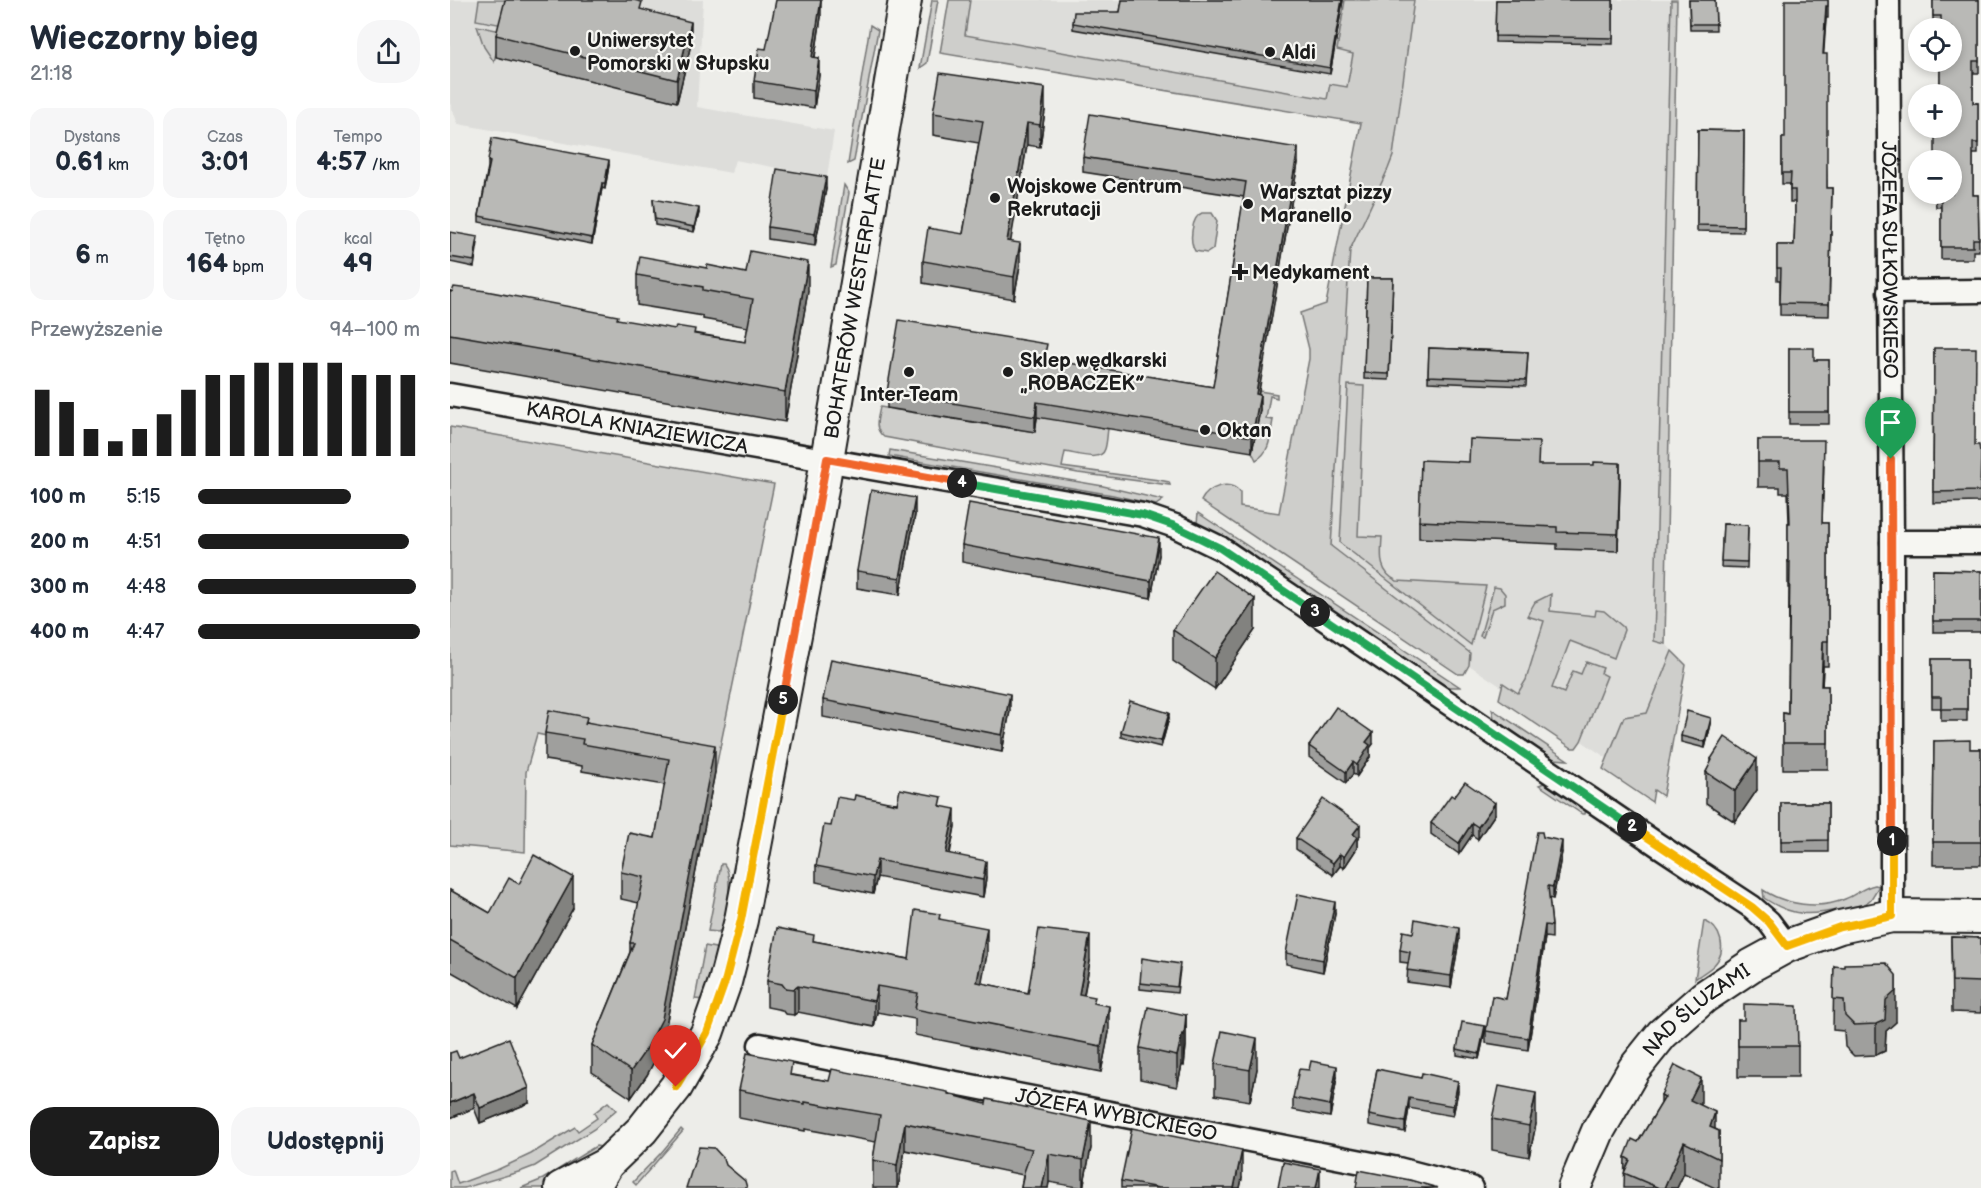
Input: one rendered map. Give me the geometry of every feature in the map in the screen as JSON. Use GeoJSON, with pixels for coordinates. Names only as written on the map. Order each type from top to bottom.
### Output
{"type":"FeatureCollection","features":[{"type":"Feature","properties":{"kind":"main road","name":"BOHATERÓW WESTERPLATTE"},"geometry":{"type":"LineString","coordinates":[[561,1188],[600,1176],[642,1130],[676,1087],[707,1033],[725,982],[741,920],[827,459],[905,0]]}},
{"type":"Feature","properties":{"kind":"main road","name":"NAD ŚLUZAMI"},"geometry":{"type":"LineString","coordinates":[[1574,1188],[1598,1131],[1634,1069],[1662,1034],[1704,997],[1752,965],[1787,946],[1840,927],[1892,916],[1981,916]]}},
{"type":"Feature","properties":{"kind":"street","name":"JÓZEFA SUŁKOWSKIEGO"},"geometry":{"type":"LineString","coordinates":[[1888,0],[1892,916]]}},
{"type":"Feature","properties":{"kind":"street"},"geometry":{"type":"LineString","coordinates":[[1889,292],[1981,291]]}},
{"type":"Feature","properties":{"kind":"street","name":"KAROLA KNIAZIEWICZA"},"geometry":{"type":"LineString","coordinates":[[450,395],[1143,515],[1175,526],[1220,548],[1658,845],[1724,887],[1769,922],[1787,946]]}},
{"type":"Feature","properties":{"kind":"street"},"geometry":{"type":"LineString","coordinates":[[1892,542],[1981,542]]}},
{"type":"Feature","properties":{"kind":"street","name":"JÓZEFA WYBICKIEGO"},"geometry":{"type":"LineString","coordinates":[[760,1045],[1398,1169],[1471,1188]]}},
{"type":"Feature","properties":{"kind":"shaded area","name":"Uniwersytet Pomorski w Słupsku"},"geometry":{"type":"Polygon","coordinates":[[[450,0],[703,0],[697,107],[834,131],[827,177],[735,160],[731,173],[458,124],[450,103],[450,0]]]}},
{"type":"Feature","properties":{"kind":"shaded area"},"geometry":{"type":"Polygon","coordinates":[[[479,0],[509,0],[503,25],[476,20],[479,0]]]}},
{"type":"Feature","properties":{"kind":"shaded area"},"geometry":{"type":"Polygon","coordinates":[[[932,0],[938,0],[927,63],[920,68],[932,0]]]}},
{"type":"Feature","properties":{"kind":"shaded area"},"geometry":{"type":"Polygon","coordinates":[[[949,0],[1677,0],[1665,643],[1686,665],[1663,796],[1355,588],[1284,537],[1361,123],[940,53],[949,0]]]}},
{"type":"Feature","properties":{"kind":"shaded area"},"geometry":{"type":"Polygon","coordinates":[[[949,0],[970,0],[965,35],[1327,99],[1330,84],[1347,87],[1353,54],[1337,50],[1345,0],[1414,0],[1393,156],[1350,250],[1331,546],[1470,653],[1469,665],[1464,674],[1458,674],[1201,501],[1208,492],[1225,485],[1240,492],[1240,507],[1279,513],[1309,359],[1309,349],[1300,313],[1326,304],[1361,123],[940,53],[949,0]]]}},
{"type":"Feature","properties":{"kind":"shaded area"},"geometry":{"type":"Polygon","coordinates":[[[1671,0],[1677,0],[1665,644],[1654,641],[1671,0]]]}},
{"type":"Feature","properties":{"kind":"shaded area"},"geometry":{"type":"Polygon","coordinates":[[[870,25],[878,30],[854,161],[848,164],[870,25]]]}},
{"type":"Feature","properties":{"kind":"shaded area"},"geometry":{"type":"Polygon","coordinates":[[[477,26],[501,31],[494,62],[484,47],[477,26]]]}},
{"type":"Feature","properties":{"kind":"shaded area"},"geometry":{"type":"Polygon","coordinates":[[[844,185],[849,193],[836,265],[831,267],[844,185]]]}},
{"type":"Feature","properties":{"kind":"shaded area"},"geometry":{"type":"Polygon","coordinates":[[[1212,213],[1217,221],[1213,249],[1207,253],[1195,251],[1192,242],[1193,224],[1198,215],[1212,213]]]}},
{"type":"Feature","properties":{"kind":"shaded area"},"geometry":{"type":"Polygon","coordinates":[[[1348,385],[1364,386],[1358,536],[1382,537],[1381,556],[1384,568],[1386,573],[1397,581],[1486,586],[1471,645],[1340,543],[1348,385]]]}},
{"type":"Feature","properties":{"kind":"shaded area"},"geometry":{"type":"Polygon","coordinates":[[[1259,391],[1277,394],[1277,398],[1270,396],[1266,419],[1273,420],[1270,437],[1265,452],[1256,460],[1252,452],[1259,410],[1256,409],[1259,391]]]}},
{"type":"Feature","properties":{"kind":"shaded area"},"geometry":{"type":"Polygon","coordinates":[[[880,407],[1035,432],[1038,413],[1108,429],[1103,453],[1093,456],[1065,452],[1062,467],[1159,480],[1169,482],[1170,485],[1078,473],[884,437],[877,427],[880,407]]]}},
{"type":"Feature","properties":{"kind":"shaded area"},"geometry":{"type":"Polygon","coordinates":[[[450,427],[774,484],[715,772],[537,734],[526,772],[525,852],[450,845],[450,427]]]}},
{"type":"Feature","properties":{"kind":"shaded area"},"geometry":{"type":"Polygon","coordinates":[[[890,450],[1103,486],[1163,500],[1156,505],[1113,495],[889,456],[890,450]]]}},
{"type":"Feature","properties":{"kind":"shaded area"},"geometry":{"type":"Polygon","coordinates":[[[1198,513],[1460,687],[1443,685],[1197,523],[1198,513]]]}},
{"type":"Feature","properties":{"kind":"shaded area"},"geometry":{"type":"Polygon","coordinates":[[[1494,587],[1500,588],[1505,594],[1505,603],[1492,609],[1483,637],[1480,636],[1494,587]]]}},
{"type":"Feature","properties":{"kind":"shaded area"},"geometry":{"type":"Polygon","coordinates":[[[1551,594],[1550,611],[1595,616],[1596,610],[1604,611],[1624,630],[1614,658],[1570,641],[1552,688],[1564,693],[1573,671],[1581,674],[1586,662],[1603,668],[1601,673],[1607,676],[1581,741],[1576,748],[1572,748],[1499,699],[1503,683],[1518,693],[1526,680],[1544,621],[1527,616],[1535,602],[1551,594]]]}},
{"type":"Feature","properties":{"kind":"shaded area"},"geometry":{"type":"Polygon","coordinates":[[[1672,651],[1686,665],[1663,796],[1654,790],[1652,802],[1603,769],[1624,717],[1647,713],[1672,651]]]}},
{"type":"Feature","properties":{"kind":"shaded area"},"geometry":{"type":"Polygon","coordinates":[[[1492,709],[1568,760],[1553,759],[1494,718],[1492,709]]]}},
{"type":"Feature","properties":{"kind":"shaded area"},"geometry":{"type":"Polygon","coordinates":[[[1544,783],[1586,810],[1585,814],[1539,785],[1544,783]]]}},
{"type":"Feature","properties":{"kind":"shaded area"},"geometry":{"type":"Polygon","coordinates":[[[721,864],[724,864],[729,878],[723,929],[718,932],[708,931],[721,864]]]}},
{"type":"Feature","properties":{"kind":"shaded area"},"geometry":{"type":"Polygon","coordinates":[[[1875,885],[1879,886],[1865,904],[1810,914],[1783,909],[1764,898],[1763,890],[1792,902],[1814,905],[1835,902],[1875,885]]]}},
{"type":"Feature","properties":{"kind":"shaded area"},"geometry":{"type":"Polygon","coordinates":[[[1704,921],[1715,928],[1721,940],[1721,953],[1714,965],[1695,979],[1704,921]]]}},
{"type":"Feature","properties":{"kind":"shaded area"},"geometry":{"type":"Polygon","coordinates":[[[705,946],[715,948],[718,954],[705,1000],[695,999],[705,946]]]}},
{"type":"Feature","properties":{"kind":"shaded area"},"geometry":{"type":"Polygon","coordinates":[[[608,1102],[616,1110],[594,1129],[535,1166],[464,1188],[450,1188],[450,1171],[453,1170],[458,1184],[499,1169],[531,1154],[575,1127],[578,1131],[597,1118],[594,1113],[608,1102]]]}},
{"type":"Feature","properties":{"kind":"shaded area"},"geometry":{"type":"Polygon","coordinates":[[[681,1129],[683,1131],[636,1185],[633,1182],[681,1129]]]}},
{"type":"Feature","properties":{"kind":"shaded area"},"geometry":{"type":"Polygon","coordinates":[[[596,1146],[601,1147],[543,1188],[521,1188],[543,1179],[596,1146]]]}},
{"type":"Feature","properties":{"kind":"building"},"geometry":{"type":"Polygon","coordinates":[[[505,0],[634,0],[642,2],[640,9],[691,22],[677,80],[496,35],[505,0]]]}},
{"type":"Feature","properties":{"kind":"building"},"geometry":{"type":"Polygon","coordinates":[[[776,0],[821,0],[812,57],[819,58],[814,91],[754,81],[759,48],[766,49],[776,0]]]}},
{"type":"Feature","properties":{"kind":"building","name":"Aldi"},"geometry":{"type":"Polygon","coordinates":[[[1122,0],[1342,0],[1330,68],[1073,23],[1074,12],[1120,12],[1122,0]]]}},
{"type":"Feature","properties":{"kind":"building"},"geometry":{"type":"Polygon","coordinates":[[[1496,0],[1613,0],[1613,38],[1495,36],[1496,0]]]}},
{"type":"Feature","properties":{"kind":"building"},"geometry":{"type":"Polygon","coordinates":[[[1689,0],[1715,0],[1716,24],[1690,24],[1689,0]]]}},
{"type":"Feature","properties":{"kind":"building"},"geometry":{"type":"Polygon","coordinates":[[[1785,0],[1828,0],[1823,54],[1827,54],[1827,188],[1832,188],[1829,304],[1780,303],[1781,268],[1777,268],[1777,245],[1794,245],[1795,215],[1795,190],[1790,190],[1791,173],[1782,173],[1782,138],[1785,138],[1785,0]]]}},
{"type":"Feature","properties":{"kind":"building"},"geometry":{"type":"Polygon","coordinates":[[[1933,0],[1979,0],[1979,61],[1973,61],[1973,103],[1978,103],[1978,143],[1973,143],[1973,195],[1978,195],[1979,239],[1973,239],[1973,247],[1941,247],[1941,204],[1962,204],[1962,150],[1935,150],[1935,138],[1962,138],[1962,84],[1940,84],[1940,72],[1962,72],[1962,18],[1933,16],[1933,0]]]}},
{"type":"Feature","properties":{"kind":"building","name":"Wojskowe Centrum Rekrutacji"},"geometry":{"type":"Polygon","coordinates":[[[940,73],[1045,88],[1040,125],[1027,123],[1007,241],[1020,243],[1014,277],[923,261],[928,228],[963,234],[983,121],[933,113],[940,73]]]}},
{"type":"Feature","properties":{"kind":"building"},"geometry":{"type":"Polygon","coordinates":[[[1090,114],[1298,148],[1256,394],[1260,395],[1252,437],[1037,402],[1035,417],[887,392],[899,320],[1047,344],[1044,359],[1213,387],[1246,182],[1083,157],[1090,114]]]}},
{"type":"Feature","properties":{"kind":"building"},"geometry":{"type":"Polygon","coordinates":[[[1698,130],[1744,131],[1743,226],[1697,225],[1698,130]]]}},
{"type":"Feature","properties":{"kind":"building"},"geometry":{"type":"Polygon","coordinates":[[[492,138],[609,160],[605,183],[602,183],[592,238],[479,216],[490,162],[488,161],[492,138]]]}},
{"type":"Feature","properties":{"kind":"building"},"geometry":{"type":"Polygon","coordinates":[[[777,169],[826,177],[815,234],[768,227],[777,169]]]}},
{"type":"Feature","properties":{"kind":"building"},"geometry":{"type":"Polygon","coordinates":[[[653,199],[699,208],[694,227],[655,219],[653,199]]]}},
{"type":"Feature","properties":{"kind":"building"},"geometry":{"type":"Polygon","coordinates":[[[450,232],[478,237],[474,261],[450,257],[450,232]]]}},
{"type":"Feature","properties":{"kind":"building"},"geometry":{"type":"Polygon","coordinates":[[[750,251],[808,262],[785,392],[450,334],[450,291],[452,292],[454,287],[618,316],[617,319],[675,329],[676,326],[695,329],[694,334],[745,342],[753,299],[637,275],[640,256],[746,273],[750,251]]]}},
{"type":"Feature","properties":{"kind":"building"},"geometry":{"type":"Polygon","coordinates":[[[1367,278],[1393,278],[1389,374],[1364,373],[1367,278]]]}},
{"type":"Feature","properties":{"kind":"building"},"geometry":{"type":"Polygon","coordinates":[[[1429,348],[1528,352],[1526,380],[1428,376],[1429,348]]]}},
{"type":"Feature","properties":{"kind":"building"},"geometry":{"type":"Polygon","coordinates":[[[1789,348],[1814,348],[1814,360],[1829,360],[1829,412],[1789,412],[1789,348]]]}},
{"type":"Feature","properties":{"kind":"building"},"geometry":{"type":"Polygon","coordinates":[[[1934,348],[1976,348],[1975,445],[1979,445],[1981,451],[1980,491],[1933,492],[1934,348]]]}},
{"type":"Feature","properties":{"kind":"building"},"geometry":{"type":"Polygon","coordinates":[[[1470,439],[1539,442],[1538,465],[1620,463],[1618,534],[1557,532],[1557,527],[1419,521],[1421,460],[1469,462],[1470,439]]]}},
{"type":"Feature","properties":{"kind":"building"},"geometry":{"type":"Polygon","coordinates":[[[1758,440],[1824,440],[1822,523],[1828,523],[1828,641],[1823,641],[1821,686],[1828,686],[1828,743],[1783,743],[1783,713],[1788,714],[1790,562],[1788,562],[1788,523],[1790,523],[1788,468],[1780,468],[1780,462],[1758,462],[1758,440]]]}},
{"type":"Feature","properties":{"kind":"building"},"geometry":{"type":"Polygon","coordinates":[[[871,490],[915,498],[900,578],[857,571],[871,490]]]}},
{"type":"Feature","properties":{"kind":"building"},"geometry":{"type":"Polygon","coordinates":[[[969,503],[1159,538],[1151,581],[962,545],[969,503]]]}},
{"type":"Feature","properties":{"kind":"building"},"geometry":{"type":"Polygon","coordinates":[[[1723,524],[1748,525],[1747,562],[1721,561],[1723,524]]]}},
{"type":"Feature","properties":{"kind":"building"},"geometry":{"type":"Polygon","coordinates":[[[1933,570],[1981,571],[1981,621],[1933,621],[1933,570]]]}},
{"type":"Feature","properties":{"kind":"building"},"geometry":{"type":"Polygon","coordinates":[[[1214,571],[1255,599],[1215,658],[1173,630],[1214,571]]]}},
{"type":"Feature","properties":{"kind":"building"},"geometry":{"type":"Polygon","coordinates":[[[831,659],[1010,694],[1002,735],[823,700],[831,659]]]}},
{"type":"Feature","properties":{"kind":"building"},"geometry":{"type":"Polygon","coordinates":[[[1932,659],[1967,659],[1967,709],[1941,709],[1941,697],[1932,697],[1932,659]]]}},
{"type":"Feature","properties":{"kind":"building"},"geometry":{"type":"Polygon","coordinates":[[[1130,701],[1169,713],[1161,741],[1121,732],[1130,701]]]}},
{"type":"Feature","properties":{"kind":"building"},"geometry":{"type":"Polygon","coordinates":[[[1336,707],[1373,733],[1366,742],[1370,745],[1357,765],[1353,762],[1346,772],[1309,746],[1336,707]]]}},
{"type":"Feature","properties":{"kind":"building"},"geometry":{"type":"Polygon","coordinates":[[[549,710],[587,717],[585,725],[586,722],[715,745],[662,1019],[647,1048],[631,1071],[592,1045],[634,943],[630,943],[644,877],[621,872],[629,833],[655,838],[669,759],[582,744],[583,739],[545,733],[549,710]]]}},
{"type":"Feature","properties":{"kind":"building"},"geometry":{"type":"Polygon","coordinates":[[[1687,711],[1711,718],[1705,742],[1681,736],[1687,711]]]}},
{"type":"Feature","properties":{"kind":"building"},"geometry":{"type":"Polygon","coordinates":[[[1725,737],[1757,759],[1735,791],[1706,772],[1711,759],[1725,737]]]}},
{"type":"Feature","properties":{"kind":"building"},"geometry":{"type":"Polygon","coordinates":[[[1970,740],[1970,749],[1981,749],[1981,842],[1933,842],[1934,741],[1970,740]]]}},
{"type":"Feature","properties":{"kind":"building"},"geometry":{"type":"Polygon","coordinates":[[[1465,782],[1495,803],[1478,827],[1472,823],[1459,843],[1431,823],[1451,795],[1454,797],[1465,782]]]}},
{"type":"Feature","properties":{"kind":"building"},"geometry":{"type":"Polygon","coordinates":[[[900,789],[942,797],[940,806],[955,809],[946,853],[986,861],[983,880],[877,860],[873,877],[816,866],[824,825],[831,826],[837,797],[854,800],[855,795],[897,804],[900,789]]]}},
{"type":"Feature","properties":{"kind":"building"},"geometry":{"type":"Polygon","coordinates":[[[1323,799],[1360,825],[1353,834],[1357,837],[1344,857],[1340,854],[1333,863],[1296,838],[1323,799]]]}},
{"type":"Feature","properties":{"kind":"building"},"geometry":{"type":"Polygon","coordinates":[[[1781,803],[1828,803],[1828,840],[1781,841],[1781,803]]]}},
{"type":"Feature","properties":{"kind":"building"},"geometry":{"type":"Polygon","coordinates":[[[1537,832],[1542,832],[1543,837],[1562,841],[1553,887],[1548,886],[1552,926],[1545,925],[1528,1038],[1486,1031],[1492,996],[1506,999],[1537,832]]]}},
{"type":"Feature","properties":{"kind":"building"},"geometry":{"type":"Polygon","coordinates":[[[534,855],[573,877],[517,978],[450,940],[450,890],[490,913],[509,878],[519,884],[534,855]]]}},
{"type":"Feature","properties":{"kind":"building"},"geometry":{"type":"Polygon","coordinates":[[[1298,894],[1335,902],[1323,960],[1286,953],[1298,894]]]}},
{"type":"Feature","properties":{"kind":"building"},"geometry":{"type":"Polygon","coordinates":[[[915,910],[940,914],[939,919],[987,928],[977,982],[1028,993],[1039,929],[1090,935],[1079,994],[1095,997],[1093,1003],[1109,1006],[1101,1046],[915,1009],[918,993],[877,986],[874,1001],[798,986],[794,989],[785,988],[782,984],[767,981],[777,928],[814,935],[813,941],[909,959],[915,910]]]}},
{"type":"Feature","properties":{"kind":"building"},"geometry":{"type":"Polygon","coordinates":[[[1415,919],[1459,928],[1451,976],[1407,970],[1410,952],[1400,950],[1403,931],[1413,933],[1415,919]]]}},
{"type":"Feature","properties":{"kind":"building"},"geometry":{"type":"Polygon","coordinates":[[[1951,937],[1981,938],[1981,982],[1952,981],[1951,937]]]}},
{"type":"Feature","properties":{"kind":"building"},"geometry":{"type":"Polygon","coordinates":[[[1142,958],[1180,964],[1177,987],[1140,983],[1142,958]]]}},
{"type":"Feature","properties":{"kind":"building"},"geometry":{"type":"Polygon","coordinates":[[[1886,963],[1896,975],[1896,991],[1886,1000],[1885,1020],[1876,1024],[1854,1025],[1845,1016],[1844,1000],[1833,999],[1834,966],[1886,963]]]}},
{"type":"Feature","properties":{"kind":"building"},"geometry":{"type":"Polygon","coordinates":[[[1744,1004],[1797,1006],[1798,1046],[1738,1046],[1738,1020],[1744,1020],[1744,1004]]]}},
{"type":"Feature","properties":{"kind":"building"},"geometry":{"type":"Polygon","coordinates":[[[1148,1007],[1186,1015],[1184,1035],[1182,1034],[1177,1056],[1140,1048],[1148,1007]]]}},
{"type":"Feature","properties":{"kind":"building"},"geometry":{"type":"Polygon","coordinates":[[[1462,1022],[1485,1026],[1479,1054],[1457,1049],[1462,1022]]]}},
{"type":"Feature","properties":{"kind":"building"},"geometry":{"type":"Polygon","coordinates":[[[1222,1031],[1257,1038],[1250,1070],[1215,1064],[1222,1031]]]}},
{"type":"Feature","properties":{"kind":"building"},"geometry":{"type":"Polygon","coordinates":[[[509,1038],[529,1088],[480,1108],[474,1093],[450,1103],[450,1053],[456,1051],[459,1058],[509,1038]]]}},
{"type":"Feature","properties":{"kind":"building"},"geometry":{"type":"Polygon","coordinates":[[[747,1053],[792,1062],[790,1075],[829,1081],[832,1069],[948,1092],[948,1094],[986,1104],[987,1099],[1091,1121],[1083,1160],[1049,1154],[1042,1188],[1021,1188],[1032,1149],[905,1123],[897,1165],[873,1160],[880,1115],[805,1102],[805,1104],[739,1090],[747,1053]]]}},
{"type":"Feature","properties":{"kind":"building"},"geometry":{"type":"Polygon","coordinates":[[[1311,1061],[1337,1066],[1330,1105],[1293,1098],[1299,1069],[1309,1070],[1311,1061]]]}},
{"type":"Feature","properties":{"kind":"building"},"geometry":{"type":"Polygon","coordinates":[[[1675,1065],[1701,1078],[1690,1100],[1715,1112],[1710,1127],[1719,1131],[1719,1159],[1684,1142],[1664,1188],[1659,1188],[1624,1173],[1630,1160],[1625,1157],[1632,1139],[1638,1142],[1665,1097],[1661,1095],[1675,1065]]]}},
{"type":"Feature","properties":{"kind":"building"},"geometry":{"type":"Polygon","coordinates":[[[1377,1069],[1421,1078],[1422,1073],[1458,1081],[1453,1106],[1409,1098],[1405,1122],[1369,1115],[1377,1069]]]}},
{"type":"Feature","properties":{"kind":"building"},"geometry":{"type":"Polygon","coordinates":[[[1499,1086],[1536,1093],[1529,1126],[1492,1119],[1499,1086]]]}},
{"type":"Feature","properties":{"kind":"building"},"geometry":{"type":"Polygon","coordinates":[[[1132,1128],[1242,1150],[1234,1188],[1159,1188],[1121,1181],[1132,1128]]]}},
{"type":"Feature","properties":{"kind":"building"},"geometry":{"type":"Polygon","coordinates":[[[699,1147],[714,1148],[724,1159],[726,1165],[745,1181],[747,1188],[686,1188],[699,1147]]]}},
{"type":"Feature","properties":{"kind":"building"},"geometry":{"type":"Polygon","coordinates":[[[1283,1162],[1320,1169],[1316,1188],[1278,1188],[1283,1162]]]}},
{"type":"Feature","properties":{"kind":"building"},"geometry":{"type":"Polygon","coordinates":[[[1359,1170],[1410,1180],[1438,1188],[1356,1188],[1359,1170]]]}},
{"type":"Feature","properties":{"kind":"place","name":"Uniwersytet Pomorski w Słupsku"},"geometry":{"type":"Point","coordinates":[575,51]}},
{"type":"Feature","properties":{"kind":"place","name":"Aldi"},"geometry":{"type":"Point","coordinates":[1270,52]}},
{"type":"Feature","properties":{"kind":"place","name":"Wojskowe Centrum Rekrutacji"},"geometry":{"type":"Point","coordinates":[995,198]}},
{"type":"Feature","properties":{"kind":"place","name":"Warsztat pizzy Maranello"},"geometry":{"type":"Point","coordinates":[1248,204]}},
{"type":"Feature","properties":{"kind":"place","name":"Medykament"},"geometry":{"type":"Point","coordinates":[1240,272]}},
{"type":"Feature","properties":{"kind":"place","name":"Inter-Team"},"geometry":{"type":"Point","coordinates":[909,372]}},
{"type":"Feature","properties":{"kind":"place","name":"Sklep wędkarski „ROBACZEK”"},"geometry":{"type":"Point","coordinates":[1008,372]}},
{"type":"Feature","properties":{"kind":"place","name":"Oktan"},"geometry":{"type":"Point","coordinates":[1205,430]}},
{"type":"Feature","properties":{"kind":"route"},"geometry":{"type":"LineString","coordinates":[[676,1087],[707,1033],[725,982],[741,920],[827,459],[1143,515],[1175,526],[1220,548],[1658,845],[1724,887],[1769,922],[1787,946],[1840,927],[1892,916],[1891,459]]}}]}
